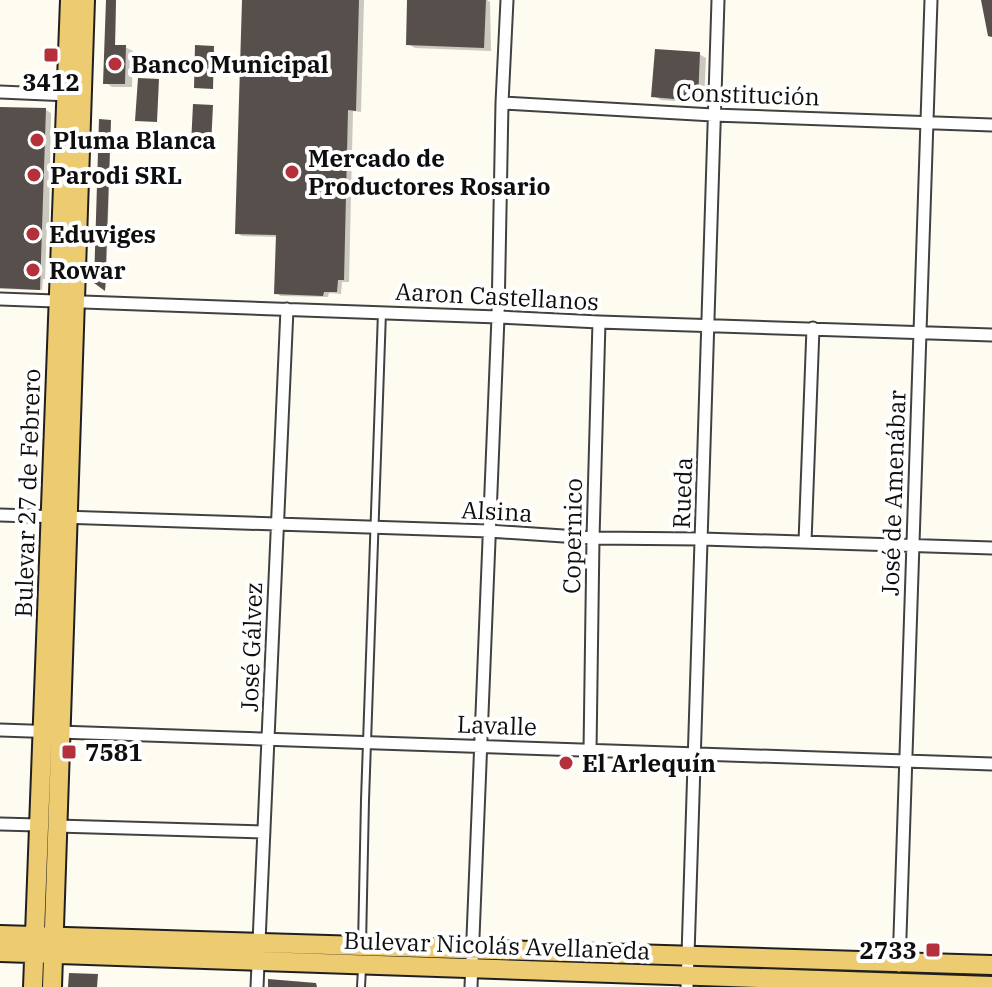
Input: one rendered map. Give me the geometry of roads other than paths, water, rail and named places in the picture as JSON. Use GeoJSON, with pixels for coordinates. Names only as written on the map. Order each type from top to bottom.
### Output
{"type":"FeatureCollection","features":[{"type":"Feature","properties":{"kind":"main road","name":"Bulevar 27 de Febrero"},"geometry":{"type":"LineString","coordinates":[[52,987],[44,945],[74,95],[70,0]]}},
{"type":"Feature","properties":{"kind":"main road","name":"Bulevar 27 de Febrero"},"geometry":{"type":"LineString","coordinates":[[74,95],[85,0]]}},
{"type":"Feature","properties":{"kind":"main road","name":"Bulevar Nicolás Avellaneda"},"geometry":{"type":"LineString","coordinates":[[0,935],[44,945]]}},
{"type":"Feature","properties":{"kind":"main road","name":"Bulevar 27 de Febrero"},"geometry":{"type":"LineString","coordinates":[[33,987],[44,945]]}},
{"type":"Feature","properties":{"kind":"main road","name":"Bulevar Nicolás Avellaneda"},"geometry":{"type":"LineString","coordinates":[[0,952],[44,945],[362,955],[471,968],[688,981],[992,986]]}},
{"type":"Feature","properties":{"kind":"main road","name":"Bulevar Nicolás Avellaneda"},"geometry":{"type":"LineString","coordinates":[[471,968],[689,956],[992,965]]}},
{"type":"Feature","properties":{"kind":"street"},"geometry":{"type":"LineString","coordinates":[[471,968],[498,317],[507,0]]}},
{"type":"Feature","properties":{"kind":"street","name":"Rueda"},"geometry":{"type":"LineString","coordinates":[[688,981],[718,0]]}},
{"type":"Feature","properties":{"kind":"street","name":"José de Amenábar"},"geometry":{"type":"LineString","coordinates":[[899,985],[931,0]]}},
{"type":"Feature","properties":{"kind":"street"},"geometry":{"type":"LineString","coordinates":[[0,92],[74,95]]}},
{"type":"Feature","properties":{"kind":"street","name":"Constitución"},"geometry":{"type":"LineString","coordinates":[[502,103],[713,115],[992,125]]}},
{"type":"Feature","properties":{"kind":"street","name":"Aaron Castellanos"},"geometry":{"type":"LineString","coordinates":[[0,299],[992,335]]}},
{"type":"Feature","properties":{"kind":"street","name":"José Gálvez"},"geometry":{"type":"LineString","coordinates":[[257,987],[287,309]]}},
{"type":"Feature","properties":{"kind":"street","name":"Copernico"},"geometry":{"type":"LineString","coordinates":[[590,751],[599,322]]}},
{"type":"Feature","properties":{"kind":"street"},"geometry":{"type":"LineString","coordinates":[[805,542],[813,328]]}},
{"type":"Feature","properties":{"kind":"street","name":"Alsina"},"geometry":{"type":"LineString","coordinates":[[0,515],[489,531],[593,538],[992,548]]}},
{"type":"Feature","properties":{"kind":"street","name":"Lavalle"},"geometry":{"type":"LineString","coordinates":[[0,730],[992,764]]}},
{"type":"Feature","properties":{"kind":"street"},"geometry":{"type":"LineString","coordinates":[[0,824],[264,832]]}},
{"type":"Feature","properties":{"kind":"lane"},"geometry":{"type":"LineString","coordinates":[[361,987],[382,312]]}},
{"type":"Feature","properties":{"kind":"place","name":"3412"},"geometry":{"type":"Point","coordinates":[51,55]}},
{"type":"Feature","properties":{"kind":"place","name":"Banco Municipal"},"geometry":{"type":"Point","coordinates":[115,64]}},
{"type":"Feature","properties":{"kind":"place","name":"Pluma Blanca"},"geometry":{"type":"Point","coordinates":[37,140]}},
{"type":"Feature","properties":{"kind":"place","name":"Mercado de Productores Rosario"},"geometry":{"type":"Point","coordinates":[292,172]}},
{"type":"Feature","properties":{"kind":"place","name":"Parodi SRL"},"geometry":{"type":"Point","coordinates":[34,175]}},
{"type":"Feature","properties":{"kind":"place","name":"Eduviges"},"geometry":{"type":"Point","coordinates":[33,234]}},
{"type":"Feature","properties":{"kind":"place","name":"Rowar"},"geometry":{"type":"Point","coordinates":[33,270]}},
{"type":"Feature","properties":{"kind":"place","name":"7581"},"geometry":{"type":"Point","coordinates":[69,752]}},
{"type":"Feature","properties":{"kind":"place","name":"El Arlequín"},"geometry":{"type":"Point","coordinates":[566,763]}},
{"type":"Feature","properties":{"kind":"place","name":"2733"},"geometry":{"type":"Point","coordinates":[933,950]}}]}
